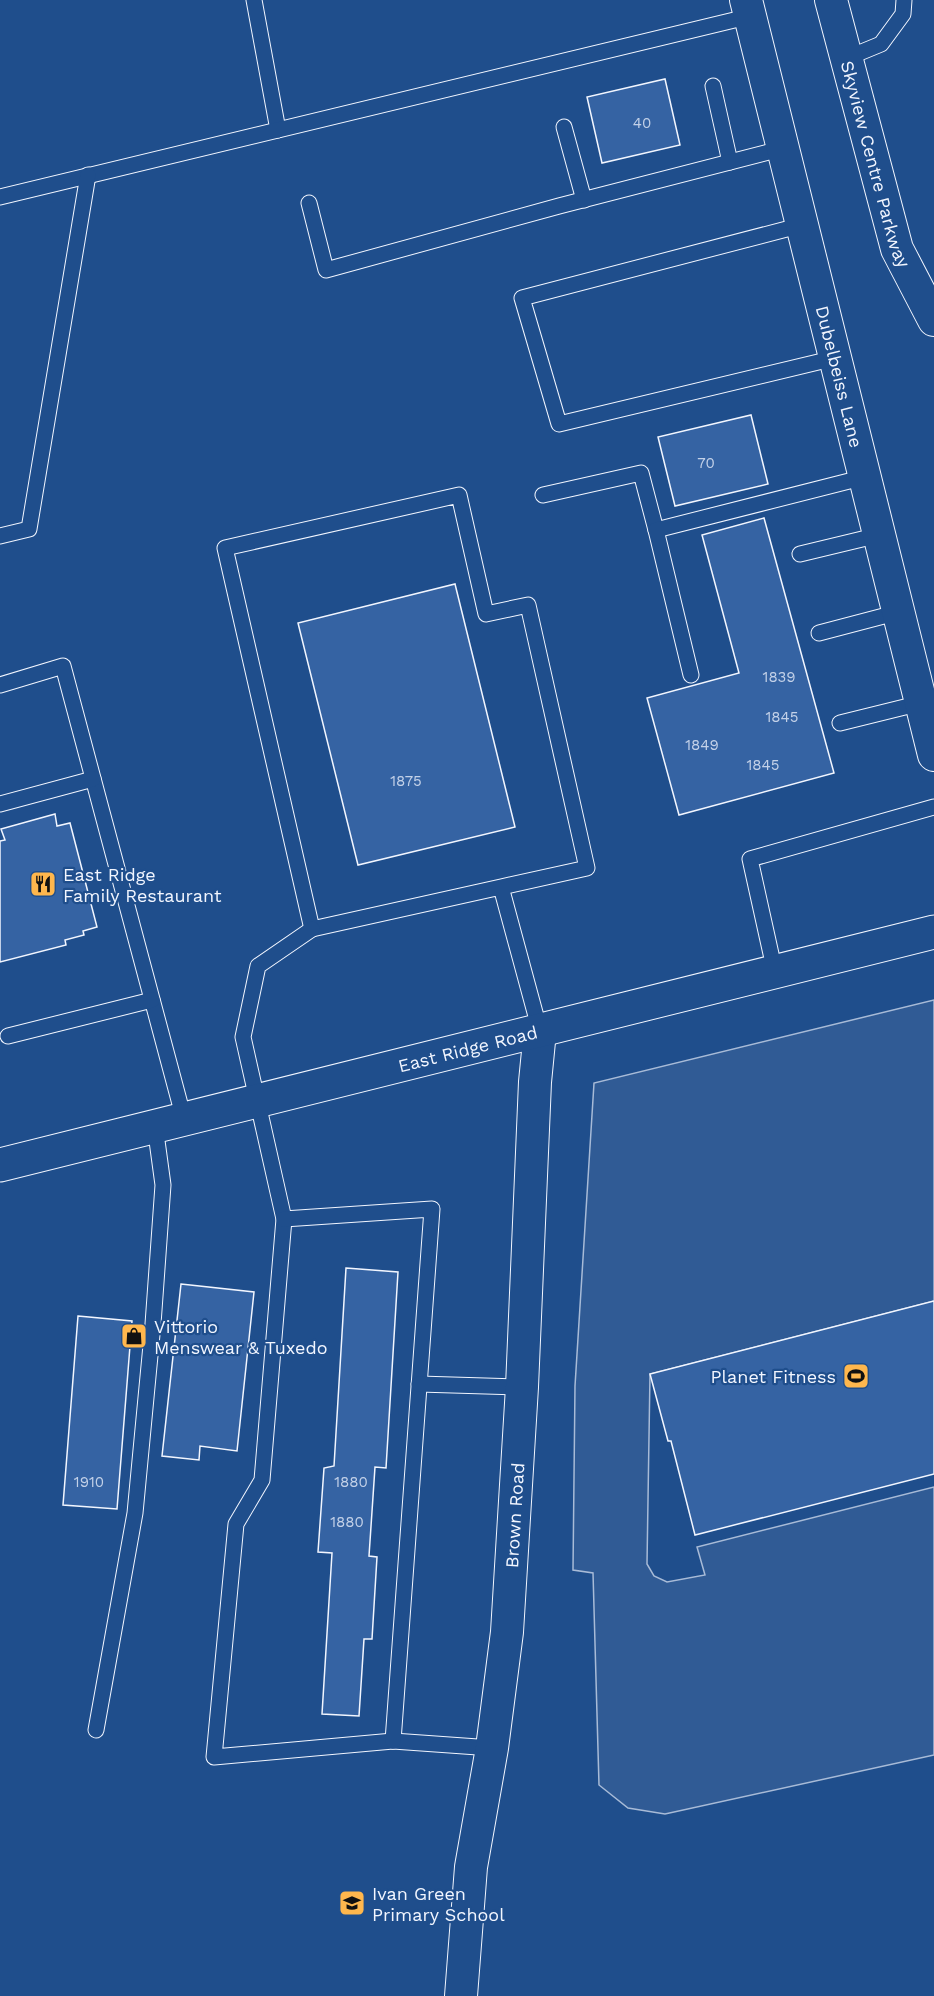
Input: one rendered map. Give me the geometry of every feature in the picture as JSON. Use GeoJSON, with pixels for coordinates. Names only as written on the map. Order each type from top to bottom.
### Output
{"type":"FeatureCollection","features":[{"type":"Feature","properties":{"kind":"main road","name":"East Ridge Road"},"geometry":{"type":"LineString","coordinates":[[0,1165],[934,932]]}},
{"type":"Feature","properties":{"kind":"street","name":"Skyview Centre Parkway"},"geometry":{"type":"LineString","coordinates":[[831,0],[897,249],[934,320]]}},
{"type":"Feature","properties":{"kind":"street","name":"Dubelbeiss Lane"},"geometry":{"type":"LineString","coordinates":[[748,8],[934,755]]}},
{"type":"Feature","properties":{"kind":"street","name":"Brown Road"},"geometry":{"type":"LineString","coordinates":[[461,1996],[471,1867],[492,1748],[507,1632],[522,1387],[535,1082],[540,1031]]}},
{"type":"Feature","properties":{"kind":"lane"},"geometry":{"type":"LineString","coordinates":[[254,0],[278,130]]}},
{"type":"Feature","properties":{"kind":"lane"},"geometry":{"type":"LineString","coordinates":[[847,58],[881,44],[903,14],[904,0]]}},
{"type":"Feature","properties":{"kind":"lane"},"geometry":{"type":"LineString","coordinates":[[0,197],[278,130],[748,8]]}},
{"type":"Feature","properties":{"kind":"lane"},"geometry":{"type":"LineString","coordinates":[[713,86],[730,162]]}},
{"type":"Feature","properties":{"kind":"lane"},"geometry":{"type":"LineString","coordinates":[[564,127],[584,200]]}},
{"type":"Feature","properties":{"kind":"lane"},"geometry":{"type":"LineString","coordinates":[[309,203],[327,270],[784,148]]}},
{"type":"Feature","properties":{"kind":"lane"},"geometry":{"type":"LineString","coordinates":[[0,536],[28,529],[88,176]]}},
{"type":"Feature","properties":{"kind":"lane"},"geometry":{"type":"LineString","coordinates":[[802,225],[522,298],[559,424],[835,358]]}},
{"type":"Feature","properties":{"kind":"lane"},"geometry":{"type":"LineString","coordinates":[[543,495],[641,473],[691,675]]}},
{"type":"Feature","properties":{"kind":"lane"},"geometry":{"type":"LineString","coordinates":[[656,530],[865,477]]}},
{"type":"Feature","properties":{"kind":"lane"},"geometry":{"type":"LineString","coordinates":[[312,929],[225,548],[459,495],[486,614],[528,605],[587,868],[312,929],[258,966],[243,1037],[284,1219],[262,1480],[236,1524],[214,1757],[393,1741],[492,1748]]}},
{"type":"Feature","properties":{"kind":"lane"},"geometry":{"type":"LineString","coordinates":[[800,554],[879,536]]}},
{"type":"Feature","properties":{"kind":"lane"},"geometry":{"type":"LineString","coordinates":[[819,633],[899,612]]}},
{"type":"Feature","properties":{"kind":"lane"},"geometry":{"type":"LineString","coordinates":[[0,685],[63,666],[152,1000],[169,1123],[135,1513],[96,1730]]}},
{"type":"Feature","properties":{"kind":"lane"},"geometry":{"type":"LineString","coordinates":[[840,723],[921,703]]}},
{"type":"Feature","properties":{"kind":"lane"},"geometry":{"type":"LineString","coordinates":[[0,804],[93,779]]}},
{"type":"Feature","properties":{"kind":"lane"},"geometry":{"type":"LineString","coordinates":[[775,972],[750,859],[934,807]]}},
{"type":"Feature","properties":{"kind":"lane"},"geometry":{"type":"LineString","coordinates":[[501,886],[540,1031]]}},
{"type":"Feature","properties":{"kind":"lane"},"geometry":{"type":"LineString","coordinates":[[8,1036],[152,1000]]}},
{"type":"Feature","properties":{"kind":"lane"},"geometry":{"type":"LineString","coordinates":[[284,1219],[432,1209],[393,1741]]}},
{"type":"Feature","properties":{"kind":"lane"},"geometry":{"type":"LineString","coordinates":[[419,1384],[522,1387]]}},
{"type":"Feature","properties":{"kind":"shaded area"},"geometry":{"type":"Polygon","coordinates":[[[934,1000],[934,1301],[650,1374],[647,1564],[654,1576],[667,1582],[705,1575],[697,1547],[934,1487],[934,1755],[665,1814],[628,1808],[599,1785],[593,1573],[573,1570],[575,1386],[594,1083],[934,1000]]]}},
{"type":"Feature","properties":{"kind":"building"},"geometry":{"type":"Polygon","coordinates":[[[665,79],[680,145],[602,163],[587,97],[665,79]]]}},
{"type":"Feature","properties":{"kind":"building"},"geometry":{"type":"Polygon","coordinates":[[[751,415],[768,484],[675,506],[658,437],[751,415]]]}},
{"type":"Feature","properties":{"kind":"building"},"geometry":{"type":"Polygon","coordinates":[[[764,518],[834,773],[679,815],[647,698],[739,673],[702,535],[764,518]]]}},
{"type":"Feature","properties":{"kind":"building"},"geometry":{"type":"Polygon","coordinates":[[[455,584],[515,827],[358,865],[298,623],[455,584]]]}},
{"type":"Feature","properties":{"kind":"building","name":"East Ridge Family Restaurant"},"geometry":{"type":"Polygon","coordinates":[[[55,814],[57,826],[70,823],[97,927],[83,931],[84,935],[65,940],[66,945],[0,962],[0,841],[5,840],[1,829],[55,814]]]}},
{"type":"Feature","properties":{"kind":"building"},"geometry":{"type":"Polygon","coordinates":[[[346,1268],[398,1272],[386,1468],[375,1467],[369,1556],[377,1557],[372,1639],[364,1639],[359,1716],[322,1714],[332,1553],[318,1552],[324,1468],[334,1466],[346,1268]]]}},
{"type":"Feature","properties":{"kind":"building"},"geometry":{"type":"Polygon","coordinates":[[[181,1284],[254,1292],[237,1451],[200,1446],[199,1460],[162,1456],[181,1284]]]}},
{"type":"Feature","properties":{"kind":"building"},"geometry":{"type":"Polygon","coordinates":[[[934,1301],[934,1474],[695,1535],[671,1441],[668,1441],[650,1374],[934,1301]]]}},
{"type":"Feature","properties":{"kind":"building"},"geometry":{"type":"Polygon","coordinates":[[[78,1316],[132,1321],[117,1509],[63,1505],[78,1316]]]}},
{"type":"Feature","properties":{"kind":"place","name":"East Ridge Family Restaurant"},"geometry":{"type":"Point","coordinates":[43,884]}},
{"type":"Feature","properties":{"kind":"place","name":"Vittorio Menswear & Tuxedo"},"geometry":{"type":"Point","coordinates":[134,1336]}},
{"type":"Feature","properties":{"kind":"place","name":"Planet Fitness"},"geometry":{"type":"Point","coordinates":[856,1376]}},
{"type":"Feature","properties":{"kind":"place","name":"Ivan Green Primary School"},"geometry":{"type":"Point","coordinates":[352,1903]}}]}
